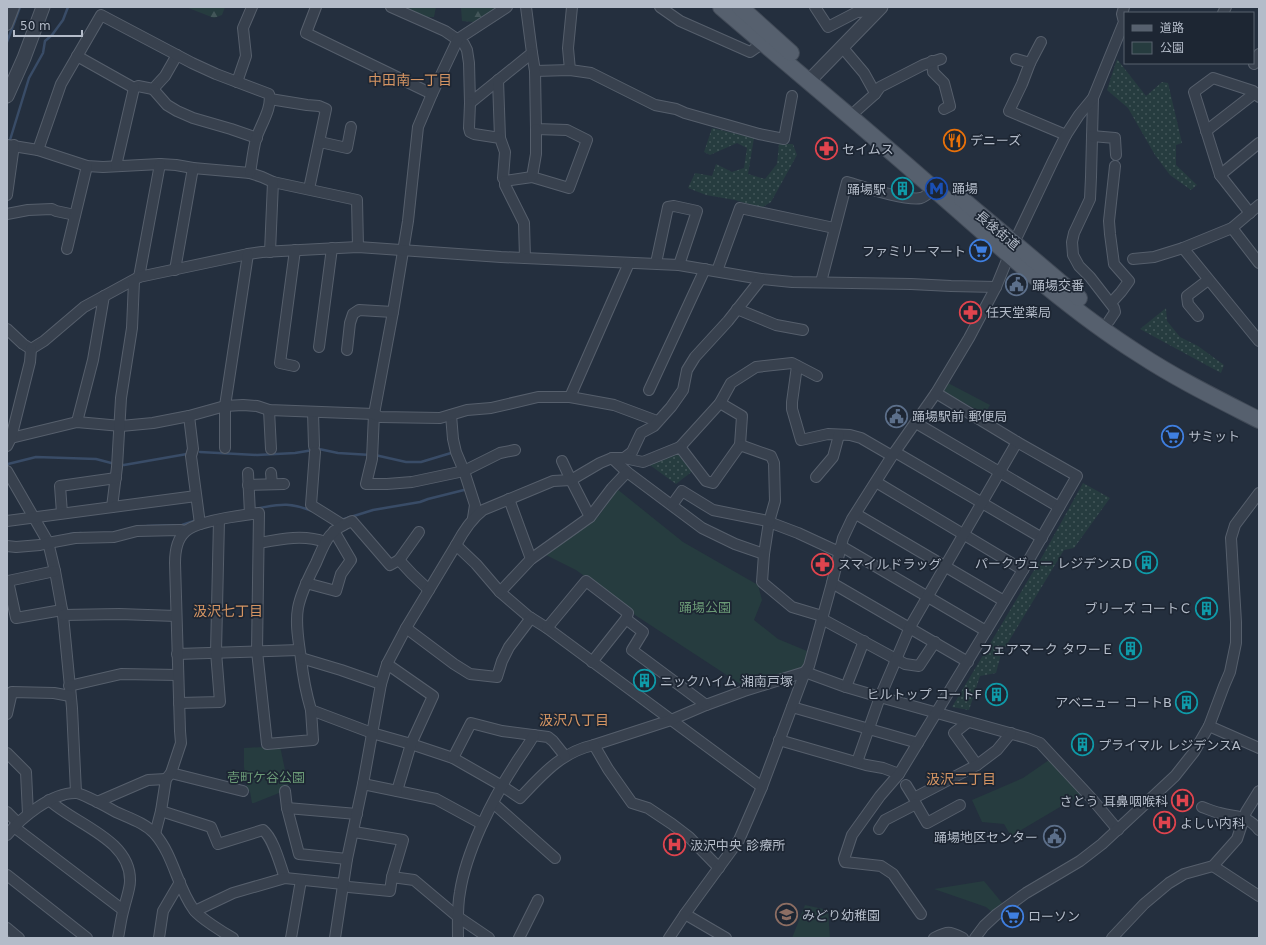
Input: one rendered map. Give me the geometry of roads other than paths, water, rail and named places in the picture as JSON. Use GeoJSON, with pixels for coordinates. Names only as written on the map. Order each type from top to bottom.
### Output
{"type":"FeatureCollection","features":[{"type":"Feature","properties":{"kind":"main road"},"geometry":{"type":"LineString","coordinates":[[721,7],[763,43],[813,78]]}},
{"type":"Feature","properties":{"kind":"main road","name":"長後街道"},"geometry":{"type":"LineString","coordinates":[[740,7],[813,78],[934,189],[1109,321],[1184,368],[1259,408]]}},
{"type":"Feature","properties":{"kind":"main road","name":"長後街道"},"geometry":{"type":"LineString","coordinates":[[813,78],[857,110],[1011,248],[1082,314],[1139,354],[1194,386],[1259,420]]}},
{"type":"Feature","properties":{"kind":"street"},"geometry":{"type":"LineString","coordinates":[[7,25],[14,7]]}},
{"type":"Feature","properties":{"kind":"street"},"geometry":{"type":"LineString","coordinates":[[7,96],[24,58],[43,7]]}},
{"type":"Feature","properties":{"kind":"street"},"geometry":{"type":"LineString","coordinates":[[237,82],[246,56],[242,28],[252,7]]}},
{"type":"Feature","properties":{"kind":"street"},"geometry":{"type":"LineString","coordinates":[[316,7],[306,33],[432,94]]}},
{"type":"Feature","properties":{"kind":"street"},"geometry":{"type":"LineString","coordinates":[[391,7],[417,18],[458,39],[464,44],[467,50],[469,62],[470,132],[500,138]]}},
{"type":"Feature","properties":{"kind":"street"},"geometry":{"type":"LineString","coordinates":[[507,7],[458,39],[418,127],[408,221],[374,414],[373,455],[366,484],[412,482],[464,471],[500,454],[515,450]]}},
{"type":"Feature","properties":{"kind":"street"},"geometry":{"type":"LineString","coordinates":[[526,7],[535,71],[536,154],[532,177]]}},
{"type":"Feature","properties":{"kind":"street"},"geometry":{"type":"LineString","coordinates":[[570,70],[568,48],[572,7]]}},
{"type":"Feature","properties":{"kind":"street"},"geometry":{"type":"LineString","coordinates":[[660,7],[680,21],[750,52],[763,43]]}},
{"type":"Feature","properties":{"kind":"street"},"geometry":{"type":"LineString","coordinates":[[816,7],[828,27],[857,12],[878,9]]}},
{"type":"Feature","properties":{"kind":"street"},"geometry":{"type":"LineString","coordinates":[[669,938],[739,840],[762,786],[805,672],[809,666],[843,538],[876,482],[936,393],[969,338],[996,287],[1011,248],[1066,135],[1079,115],[1093,98],[1124,22],[1122,14],[1124,7]]}},
{"type":"Feature","properties":{"kind":"street"},"geometry":{"type":"LineString","coordinates":[[813,78],[878,9]]}},
{"type":"Feature","properties":{"kind":"street"},"geometry":{"type":"LineString","coordinates":[[38,150],[61,84],[103,11],[177,55],[216,74],[269,94],[270,99],[266,115],[256,138],[250,173]]}},
{"type":"Feature","properties":{"kind":"street"},"geometry":{"type":"LineString","coordinates":[[1041,42],[1009,111],[1066,135]]}},
{"type":"Feature","properties":{"kind":"street"},"geometry":{"type":"LineString","coordinates":[[842,47],[864,73],[875,94]]}},
{"type":"Feature","properties":{"kind":"street"},"geometry":{"type":"LineString","coordinates":[[470,103],[532,53]]}},
{"type":"Feature","properties":{"kind":"street"},"geometry":{"type":"LineString","coordinates":[[1255,65],[1259,54]]}},
{"type":"Feature","properties":{"kind":"street"},"geometry":{"type":"LineString","coordinates":[[153,89],[165,76],[177,55]]}},
{"type":"Feature","properties":{"kind":"street"},"geometry":{"type":"LineString","coordinates":[[77,56],[134,88],[138,86],[153,89],[167,105],[177,111],[193,118],[256,138]]}},
{"type":"Feature","properties":{"kind":"street"},"geometry":{"type":"LineString","coordinates":[[1016,59],[1030,63]]}},
{"type":"Feature","properties":{"kind":"street"},"geometry":{"type":"LineString","coordinates":[[857,110],[875,94],[880,87],[936,60],[933,72],[944,83],[950,106],[944,109]]}},
{"type":"Feature","properties":{"kind":"street"},"geometry":{"type":"LineString","coordinates":[[535,71],[570,70],[591,73],[655,105],[676,109],[759,134],[784,139],[792,96]]}},
{"type":"Feature","properties":{"kind":"street"},"geometry":{"type":"LineString","coordinates":[[1206,132],[1257,95],[1253,91],[1213,78],[1194,92],[1206,132],[1220,175],[1250,213]]}},
{"type":"Feature","properties":{"kind":"street"},"geometry":{"type":"LineString","coordinates":[[498,80],[500,138],[505,152],[503,178],[505,185],[524,222],[525,258]]}},
{"type":"Feature","properties":{"kind":"street"},"geometry":{"type":"LineString","coordinates":[[116,166],[134,88]]}},
{"type":"Feature","properties":{"kind":"street"},"geometry":{"type":"LineString","coordinates":[[1093,98],[1090,199],[1074,232],[1072,242],[1073,255],[1079,266],[1090,277],[1114,308],[1114,312],[1109,321]]}},
{"type":"Feature","properties":{"kind":"street"},"geometry":{"type":"LineString","coordinates":[[270,99],[319,106],[326,109],[309,189]]}},
{"type":"Feature","properties":{"kind":"street"},"geometry":{"type":"LineString","coordinates":[[320,142],[347,148],[351,127]]}},
{"type":"Feature","properties":{"kind":"street"},"geometry":{"type":"LineString","coordinates":[[505,181],[532,177],[569,188],[587,140],[567,130],[536,129]]}},
{"type":"Feature","properties":{"kind":"street"},"geometry":{"type":"LineString","coordinates":[[1092,136],[1115,138],[1116,155]]}},
{"type":"Feature","properties":{"kind":"street"},"geometry":{"type":"LineString","coordinates":[[1220,175],[1259,143]]}},
{"type":"Feature","properties":{"kind":"street"},"geometry":{"type":"LineString","coordinates":[[7,195],[10,145],[38,150],[87,166],[160,164],[250,173],[273,182],[357,200],[358,247]]}},
{"type":"Feature","properties":{"kind":"street"},"geometry":{"type":"LineString","coordinates":[[112,507],[118,463],[121,426],[121,398],[132,328],[137,279],[160,164]]}},
{"type":"Feature","properties":{"kind":"street"},"geometry":{"type":"LineString","coordinates":[[67,249],[87,166]]}},
{"type":"Feature","properties":{"kind":"street"},"geometry":{"type":"LineString","coordinates":[[1111,303],[1129,281],[1114,264],[1110,234],[1109,221],[1115,166]]}},
{"type":"Feature","properties":{"kind":"street"},"geometry":{"type":"LineString","coordinates":[[175,270],[192,168]]}},
{"type":"Feature","properties":{"kind":"street"},"geometry":{"type":"LineString","coordinates":[[270,252],[273,182]]}},
{"type":"Feature","properties":{"kind":"street"},"geometry":{"type":"LineString","coordinates":[[821,282],[847,182],[894,195],[915,198],[922,198],[934,189]]}},
{"type":"Feature","properties":{"kind":"street"},"geometry":{"type":"LineString","coordinates":[[656,264],[668,207],[674,206],[697,211],[679,264]]}},
{"type":"Feature","properties":{"kind":"street"},"geometry":{"type":"LineString","coordinates":[[1133,259],[1154,257],[1183,248],[1232,228],[1259,206]]}},
{"type":"Feature","properties":{"kind":"street"},"geometry":{"type":"LineString","coordinates":[[717,271],[740,208],[834,228]]}},
{"type":"Feature","properties":{"kind":"street"},"geometry":{"type":"LineString","coordinates":[[7,214],[28,210],[52,209],[56,212],[75,215]]}},
{"type":"Feature","properties":{"kind":"street"},"geometry":{"type":"LineString","coordinates":[[1232,228],[1259,263]]}},
{"type":"Feature","properties":{"kind":"street"},"geometry":{"type":"LineString","coordinates":[[31,349],[44,341],[84,307],[137,279],[248,254],[295,250],[358,247],[501,257],[679,264],[761,279],[792,282],[996,287]]}},
{"type":"Feature","properties":{"kind":"street"},"geometry":{"type":"LineString","coordinates":[[319,347],[332,248]]}},
{"type":"Feature","properties":{"kind":"street"},"geometry":{"type":"LineString","coordinates":[[1183,248],[1259,341]]}},
{"type":"Feature","properties":{"kind":"street"},"geometry":{"type":"LineString","coordinates":[[294,366],[280,363],[295,250]]}},
{"type":"Feature","properties":{"kind":"street"},"geometry":{"type":"LineString","coordinates":[[225,448],[225,406],[248,254]]}},
{"type":"Feature","properties":{"kind":"street"},"geometry":{"type":"LineString","coordinates":[[570,397],[629,263]]}},
{"type":"Feature","properties":{"kind":"street"},"geometry":{"type":"LineString","coordinates":[[649,390],[705,269]]}},
{"type":"Feature","properties":{"kind":"street"},"geometry":{"type":"LineString","coordinates":[[624,458],[632,452],[641,433],[654,426],[671,407],[683,390],[687,370],[695,357],[728,321],[761,279]]}},
{"type":"Feature","properties":{"kind":"street"},"geometry":{"type":"LineString","coordinates":[[1198,316],[1188,304],[1187,296],[1208,280]]}},
{"type":"Feature","properties":{"kind":"street"},"geometry":{"type":"LineString","coordinates":[[77,422],[93,360],[104,296]]}},
{"type":"Feature","properties":{"kind":"street"},"geometry":{"type":"LineString","coordinates":[[737,309],[776,325],[803,330]]}},
{"type":"Feature","properties":{"kind":"street"},"geometry":{"type":"LineString","coordinates":[[347,350],[350,323],[353,314],[359,310],[393,312]]}},
{"type":"Feature","properties":{"kind":"street"},"geometry":{"type":"LineString","coordinates":[[7,329],[23,344],[31,349]]}},
{"type":"Feature","properties":{"kind":"street"},"geometry":{"type":"LineString","coordinates":[[9,442],[30,362],[31,349]]}},
{"type":"Feature","properties":{"kind":"street"},"geometry":{"type":"LineString","coordinates":[[473,518],[483,510],[552,481],[571,480],[600,463],[612,458],[624,458],[644,462],[680,447],[720,403],[731,383],[756,367],[792,363],[817,376]]}},
{"type":"Feature","properties":{"kind":"street"},"geometry":{"type":"LineString","coordinates":[[797,366],[792,409],[801,440],[828,434],[850,434],[861,438],[894,454],[1042,538]]}},
{"type":"Feature","properties":{"kind":"street"},"geometry":{"type":"LineString","coordinates":[[920,914],[893,874],[881,866],[845,862],[844,859],[852,835],[880,796],[899,774],[918,744],[1042,538],[1077,476],[936,393]]}},
{"type":"Feature","properties":{"kind":"street"},"geometry":{"type":"LineString","coordinates":[[9,442],[77,422],[121,426],[153,423],[189,416],[225,406],[243,405],[257,406],[269,410],[374,414],[380,416],[408,418],[440,418],[467,410],[491,408],[538,397],[570,397],[614,405],[657,421]]}},
{"type":"Feature","properties":{"kind":"street"},"geometry":{"type":"LineString","coordinates":[[680,447],[706,481],[713,483],[740,445],[742,416],[720,403]]}},
{"type":"Feature","properties":{"kind":"street"},"geometry":{"type":"LineString","coordinates":[[269,410],[271,449]]}},
{"type":"Feature","properties":{"kind":"street"},"geometry":{"type":"LineString","coordinates":[[313,412],[314,449],[311,505],[343,524]]}},
{"type":"Feature","properties":{"kind":"street"},"geometry":{"type":"LineString","coordinates":[[335,938],[343,884],[381,684],[387,664],[406,628],[473,518],[475,505],[456,452],[453,439],[451,415]]}},
{"type":"Feature","properties":{"kind":"street"},"geometry":{"type":"LineString","coordinates":[[189,416],[193,449],[191,456],[199,521]]}},
{"type":"Feature","properties":{"kind":"street"},"geometry":{"type":"LineString","coordinates":[[916,424],[1059,507]]}},
{"type":"Feature","properties":{"kind":"street"},"geometry":{"type":"LineString","coordinates":[[816,477],[833,457],[839,435]]}},
{"type":"Feature","properties":{"kind":"street"},"geometry":{"type":"LineString","coordinates":[[857,762],[880,697],[910,627],[1017,442]]}},
{"type":"Feature","properties":{"kind":"street"},"geometry":{"type":"LineString","coordinates":[[740,445],[771,456],[774,463],[775,501],[769,522],[764,554],[762,582],[792,607],[822,618],[905,664],[919,666],[935,642]]}},
{"type":"Feature","properties":{"kind":"street"},"geometry":{"type":"LineString","coordinates":[[612,458],[627,472],[702,528],[735,544],[764,554]]}},
{"type":"Feature","properties":{"kind":"street"},"geometry":{"type":"LineString","coordinates":[[562,461],[568,476],[590,517]]}},
{"type":"Feature","properties":{"kind":"street"},"geometry":{"type":"LineString","coordinates":[[7,471],[47,540],[55,571],[62,613],[72,708],[76,792]]}},
{"type":"Feature","properties":{"kind":"street"},"geometry":{"type":"LineString","coordinates":[[500,592],[531,559],[590,517],[612,488],[627,472]]}},
{"type":"Feature","properties":{"kind":"street"},"geometry":{"type":"LineString","coordinates":[[248,473],[250,511]]}},
{"type":"Feature","properties":{"kind":"street"},"geometry":{"type":"LineString","coordinates":[[271,473],[272,484]]}},
{"type":"Feature","properties":{"kind":"street"},"geometry":{"type":"LineString","coordinates":[[62,513],[60,486],[116,478]]}},
{"type":"Feature","properties":{"kind":"street"},"geometry":{"type":"LineString","coordinates":[[876,482],[1023,570]]}},
{"type":"Feature","properties":{"kind":"street"},"geometry":{"type":"LineString","coordinates":[[248,485],[284,484]]}},
{"type":"Feature","properties":{"kind":"street"},"geometry":{"type":"LineString","coordinates":[[672,505],[682,491],[713,510],[763,520],[840,549],[927,596],[986,631]]}},
{"type":"Feature","properties":{"kind":"street"},"geometry":{"type":"LineString","coordinates":[[7,521],[196,496]]}},
{"type":"Feature","properties":{"kind":"street"},"geometry":{"type":"LineString","coordinates":[[975,938],[984,926],[997,914],[1026,893],[1086,857],[1118,830],[1175,776],[1194,752],[1209,726],[1230,672],[1236,643],[1231,538],[1235,525],[1257,498]]}},
{"type":"Feature","properties":{"kind":"street"},"geometry":{"type":"LineString","coordinates":[[510,499],[531,559]]}},
{"type":"Feature","properties":{"kind":"street"},"geometry":{"type":"LineString","coordinates":[[155,834],[169,776],[181,743],[174,564],[176,549],[185,531],[199,521],[219,520],[250,511],[259,513],[257,651],[267,744],[313,740],[311,710],[306,694],[300,654],[297,625],[298,608],[306,583],[328,536],[343,524],[352,521],[390,566],[399,560],[419,532]]}},
{"type":"Feature","properties":{"kind":"street"},"geometry":{"type":"LineString","coordinates":[[856,514],[1004,601]]}},
{"type":"Feature","properties":{"kind":"street"},"geometry":{"type":"LineString","coordinates":[[179,703],[220,702],[216,652],[219,520]]}},
{"type":"Feature","properties":{"kind":"street"},"geometry":{"type":"LineString","coordinates":[[7,546],[40,546],[47,540],[114,537],[137,531],[185,531]]}},
{"type":"Feature","properties":{"kind":"street"},"geometry":{"type":"LineString","coordinates":[[306,583],[336,591],[341,574],[351,560],[334,531]]}},
{"type":"Feature","properties":{"kind":"street"},"geometry":{"type":"LineString","coordinates":[[259,543],[278,539],[294,538],[317,539],[325,542]]}},
{"type":"Feature","properties":{"kind":"street"},"geometry":{"type":"LineString","coordinates":[[456,545],[476,564],[500,592],[531,618],[547,628],[762,786]]}},
{"type":"Feature","properties":{"kind":"street"},"geometry":{"type":"LineString","coordinates":[[399,560],[429,590]]}},
{"type":"Feature","properties":{"kind":"street"},"geometry":{"type":"LineString","coordinates":[[55,571],[7,581],[16,618],[62,613],[176,616]]}},
{"type":"Feature","properties":{"kind":"street"},"geometry":{"type":"LineString","coordinates":[[547,628],[586,581],[628,613],[626,619],[592,662]]}},
{"type":"Feature","properties":{"kind":"street"},"geometry":{"type":"LineString","coordinates":[[832,583],[968,662]]}},
{"type":"Feature","properties":{"kind":"street"},"geometry":{"type":"LineString","coordinates":[[406,628],[454,664],[470,674],[497,676],[509,646],[531,618]]}},
{"type":"Feature","properties":{"kind":"street"},"geometry":{"type":"LineString","coordinates":[[626,619],[643,632],[632,650],[706,705]]}},
{"type":"Feature","properties":{"kind":"street"},"geometry":{"type":"LineString","coordinates":[[846,687],[864,641]]}},
{"type":"Feature","properties":{"kind":"street"},"geometry":{"type":"LineString","coordinates":[[177,654],[257,651],[300,654],[381,684]]}},
{"type":"Feature","properties":{"kind":"street"},"geometry":{"type":"LineString","coordinates":[[387,664],[433,696],[411,744],[397,791]]}},
{"type":"Feature","properties":{"kind":"street"},"geometry":{"type":"LineString","coordinates":[[311,710],[372,733],[453,758],[520,798],[551,766],[565,756],[584,747],[594,746],[671,720],[744,691],[805,672],[846,687],[1011,733],[1040,743],[1092,798],[1118,830]]}},
{"type":"Feature","properties":{"kind":"street"},"geometry":{"type":"LineString","coordinates":[[7,714],[12,692],[54,693],[70,691],[121,674],[178,675]]}},
{"type":"Feature","properties":{"kind":"street"},"geometry":{"type":"LineString","coordinates":[[792,707],[918,744]]}},
{"type":"Feature","properties":{"kind":"street"},"geometry":{"type":"LineString","coordinates":[[968,722],[954,733],[977,766]]}},
{"type":"Feature","properties":{"kind":"street"},"geometry":{"type":"LineString","coordinates":[[453,758],[471,723],[502,731],[548,737],[565,756]]}},
{"type":"Feature","properties":{"kind":"street"},"geometry":{"type":"LineString","coordinates":[[1209,726],[1259,748]]}},
{"type":"Feature","properties":{"kind":"street"},"geometry":{"type":"LineString","coordinates":[[879,829],[885,820],[977,766],[997,750],[1011,733]]}},
{"type":"Feature","properties":{"kind":"street"},"geometry":{"type":"LineString","coordinates":[[458,938],[460,893],[465,869],[482,824],[502,786],[534,735]]}},
{"type":"Feature","properties":{"kind":"street"},"geometry":{"type":"LineString","coordinates":[[779,740],[866,765],[883,768],[899,774]]}},
{"type":"Feature","properties":{"kind":"street"},"geometry":{"type":"LineString","coordinates":[[594,746],[632,803],[648,808],[672,824],[688,837],[719,868]]}},
{"type":"Feature","properties":{"kind":"street"},"geometry":{"type":"LineString","coordinates":[[7,753],[26,772],[28,814]]}},
{"type":"Feature","properties":{"kind":"street"},"geometry":{"type":"LineString","coordinates":[[97,802],[148,780],[169,776],[243,791]]}},
{"type":"Feature","properties":{"kind":"street"},"geometry":{"type":"LineString","coordinates":[[363,784],[436,799],[482,824]]}},
{"type":"Feature","properties":{"kind":"street"},"geometry":{"type":"LineString","coordinates":[[906,785],[927,823],[960,805]]}},
{"type":"Feature","properties":{"kind":"street"},"geometry":{"type":"LineString","coordinates":[[285,791],[287,808],[299,854],[348,859]]}},
{"type":"Feature","properties":{"kind":"street"},"geometry":{"type":"LineString","coordinates":[[1112,938],[1144,904],[1169,883],[1184,874],[1213,866],[1237,839],[1246,812],[1259,791]]}},
{"type":"Feature","properties":{"kind":"street"},"geometry":{"type":"LineString","coordinates":[[7,835],[28,814],[49,800],[76,792],[141,824],[155,834],[164,848],[189,903],[195,911],[233,938]]}},
{"type":"Feature","properties":{"kind":"street"},"geometry":{"type":"LineString","coordinates":[[49,800],[61,810],[105,836],[122,853],[128,865],[130,881],[118,938]]}},
{"type":"Feature","properties":{"kind":"street"},"geometry":{"type":"LineString","coordinates":[[493,803],[555,858]]}},
{"type":"Feature","properties":{"kind":"street"},"geometry":{"type":"LineString","coordinates":[[1202,807],[1220,813],[1244,818],[1253,823],[1259,830]]}},
{"type":"Feature","properties":{"kind":"street"},"geometry":{"type":"LineString","coordinates":[[287,808],[357,814]]}},
{"type":"Feature","properties":{"kind":"street"},"geometry":{"type":"LineString","coordinates":[[161,811],[211,826],[218,844],[263,830],[267,833],[271,840],[285,878]]}},
{"type":"Feature","properties":{"kind":"street"},"geometry":{"type":"LineString","coordinates":[[7,812],[16,825],[123,910]]}},
{"type":"Feature","properties":{"kind":"street"},"geometry":{"type":"LineString","coordinates":[[195,911],[233,893],[285,878],[390,891],[392,877],[403,840],[354,832]]}},
{"type":"Feature","properties":{"kind":"street"},"geometry":{"type":"LineString","coordinates":[[1213,866],[1259,896]]}},
{"type":"Feature","properties":{"kind":"street"},"geometry":{"type":"LineString","coordinates":[[7,875],[88,938]]}},
{"type":"Feature","properties":{"kind":"street"},"geometry":{"type":"LineString","coordinates":[[392,877],[414,880],[458,917],[490,938]]}},
{"type":"Feature","properties":{"kind":"street"},"geometry":{"type":"LineString","coordinates":[[291,938],[301,880]]}},
{"type":"Feature","properties":{"kind":"street"},"geometry":{"type":"LineString","coordinates":[[159,938],[163,911],[180,882]]}},
{"type":"Feature","properties":{"kind":"street"},"geometry":{"type":"LineString","coordinates":[[519,938],[538,900]]}},
{"type":"Feature","properties":{"kind":"street"},"geometry":{"type":"LineString","coordinates":[[685,914],[726,938]]}},
{"type":"Feature","properties":{"kind":"street"},"geometry":{"type":"LineString","coordinates":[[7,928],[20,938]]}},
{"type":"Feature","properties":{"kind":"street"},"geometry":{"type":"LineString","coordinates":[[934,938],[946,932],[963,938]]}},
{"type":"Feature","properties":{"kind":"waterway"},"geometry":{"type":"LineString","coordinates":[[7,42],[20,7]]}},
{"type":"Feature","properties":{"kind":"waterway"},"geometry":{"type":"LineString","coordinates":[[10,140],[29,78],[43,53],[45,41],[52,35],[63,20],[68,7]]}},
{"type":"Feature","properties":{"kind":"waterway"},"geometry":{"type":"LineString","coordinates":[[200,452],[257,455],[295,453],[319,449],[338,453],[371,455]]}},
{"type":"Feature","properties":{"kind":"waterway"},"geometry":{"type":"LineString","coordinates":[[375,455],[406,462],[421,462],[451,453]]}},
{"type":"Feature","properties":{"kind":"waterway"},"geometry":{"type":"LineString","coordinates":[[120,465],[187,454]]}},
{"type":"Feature","properties":{"kind":"waterway"},"geometry":{"type":"LineString","coordinates":[[8,464],[36,457],[96,459],[115,464]]}},
{"type":"Feature","properties":{"kind":"waterway"},"geometry":{"type":"LineString","coordinates":[[341,520],[373,510],[420,502],[464,490]]}},
{"type":"Feature","properties":{"kind":"waterway"},"geometry":{"type":"LineString","coordinates":[[253,509],[276,505],[289,505],[312,511]]}},
{"type":"Feature","properties":{"kind":"waterway"},"geometry":{"type":"LineString","coordinates":[[147,526],[182,525],[197,520]]}},
{"type":"Feature","properties":{"kind":"waterway"},"geometry":{"type":"LineString","coordinates":[[70,534],[81,533]]}},
{"type":"Feature","properties":{"kind":"place","name":"デニーズ"},"geometry":{"type":"Point","coordinates":[954,140]}},
{"type":"Feature","properties":{"kind":"place","name":"セイムス"},"geometry":{"type":"Point","coordinates":[827,149]}},
{"type":"Feature","properties":{"kind":"place","name":"踊場"},"geometry":{"type":"Point","coordinates":[937,188]}},
{"type":"Feature","properties":{"kind":"place","name":"踊場駅"},"geometry":{"type":"Point","coordinates":[902,189]}},
{"type":"Feature","properties":{"kind":"place","name":"ファミリーマート"},"geometry":{"type":"Point","coordinates":[981,251]}},
{"type":"Feature","properties":{"kind":"place","name":"踊場交番"},"geometry":{"type":"Point","coordinates":[1017,285]}},
{"type":"Feature","properties":{"kind":"place","name":"任天堂薬局"},"geometry":{"type":"Point","coordinates":[971,312]}},
{"type":"Feature","properties":{"kind":"place","name":"踊場駅前 郵便局"},"geometry":{"type":"Point","coordinates":[896,416]}},
{"type":"Feature","properties":{"kind":"place","name":"サミット"},"geometry":{"type":"Point","coordinates":[1172,436]}},
{"type":"Feature","properties":{"kind":"place","name":"パークヴュー レジデンスD"},"geometry":{"type":"Point","coordinates":[1147,563]}},
{"type":"Feature","properties":{"kind":"place","name":"スマイルドラッグ"},"geometry":{"type":"Point","coordinates":[822,564]}},
{"type":"Feature","properties":{"kind":"place","name":"ブリーズ コートＣ"},"geometry":{"type":"Point","coordinates":[1207,608]}},
{"type":"Feature","properties":{"kind":"place","name":"フェアマーク タワーＥ"},"geometry":{"type":"Point","coordinates":[1130,649]}},
{"type":"Feature","properties":{"kind":"place","name":"ニックハイム 湘南戸塚"},"geometry":{"type":"Point","coordinates":[645,681]}},
{"type":"Feature","properties":{"kind":"place","name":"ヒルトップ コートF"},"geometry":{"type":"Point","coordinates":[997,694]}},
{"type":"Feature","properties":{"kind":"place","name":"アベニュー コートB"},"geometry":{"type":"Point","coordinates":[1187,702]}},
{"type":"Feature","properties":{"kind":"place","name":"プライマル レジデンスA"},"geometry":{"type":"Point","coordinates":[1083,745]}},
{"type":"Feature","properties":{"kind":"place","name":"さとう 耳鼻咽喉科"},"geometry":{"type":"Point","coordinates":[1183,801]}},
{"type":"Feature","properties":{"kind":"place","name":"よしい内科"},"geometry":{"type":"Point","coordinates":[1165,823]}},
{"type":"Feature","properties":{"kind":"place","name":"踊場地区センター"},"geometry":{"type":"Point","coordinates":[1054,837]}},
{"type":"Feature","properties":{"kind":"place","name":"汲沢中央 診療所"},"geometry":{"type":"Point","coordinates":[674,845]}},
{"type":"Feature","properties":{"kind":"place","name":"みどり幼稚園"},"geometry":{"type":"Point","coordinates":[787,915]}},
{"type":"Feature","properties":{"kind":"place","name":"ローソン"},"geometry":{"type":"Point","coordinates":[1013,916]}},
{"type":"Feature","properties":{"kind":"district","name":"中田南一丁目"},"geometry":{"type":"Point","coordinates":[410,80]}},
{"type":"Feature","properties":{"kind":"district","name":"汲沢七丁目"},"geometry":{"type":"Point","coordinates":[228,611]}},
{"type":"Feature","properties":{"kind":"district","name":"汲沢八丁目"},"geometry":{"type":"Point","coordinates":[574,720]}},
{"type":"Feature","properties":{"kind":"district","name":"汲沢二丁目"},"geometry":{"type":"Point","coordinates":[961,779]}},
{"type":"Feature","properties":{"kind":"park label","name":"踊場公園"},"geometry":{"type":"Point","coordinates":[705,607]}},
{"type":"Feature","properties":{"kind":"park label","name":"壱町ケ谷公園"},"geometry":{"type":"Point","coordinates":[266,777]}}]}
